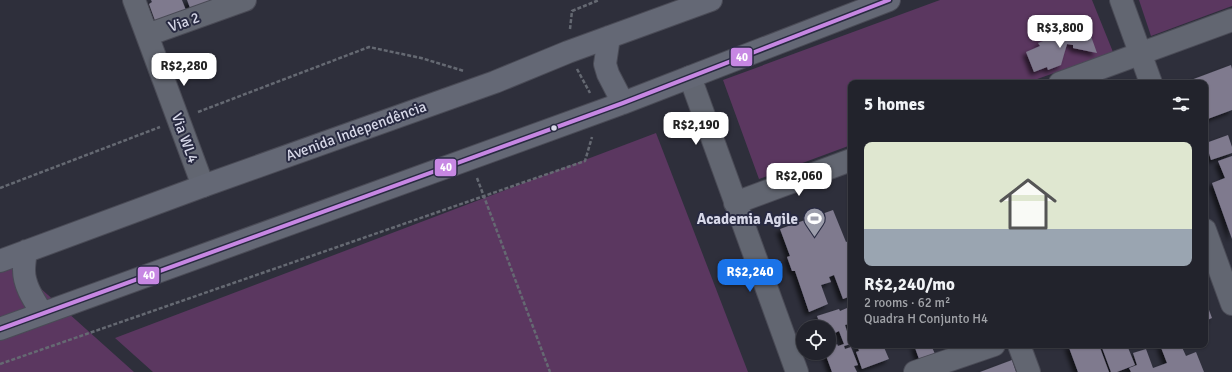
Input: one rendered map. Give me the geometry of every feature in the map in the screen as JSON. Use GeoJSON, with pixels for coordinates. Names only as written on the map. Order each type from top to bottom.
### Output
{"type":"FeatureCollection","features":[{"type":"Feature","properties":{"kind":"main road","name":"Avenida Independência"},"geometry":{"type":"LineString","coordinates":[[0,261],[203,186],[494,82],[609,37],[711,0]]}},
{"type":"Feature","properties":{"kind":"main road"},"geometry":{"type":"LineString","coordinates":[[0,329],[623,103],[889,0]]}},
{"type":"Feature","properties":{"kind":"main road"},"geometry":{"type":"LineString","coordinates":[[609,37],[606,64],[608,74],[623,103]]}},
{"type":"Feature","properties":{"kind":"main road"},"geometry":{"type":"LineString","coordinates":[[26,251],[24,271],[26,282],[29,292],[42,313]]}},
{"type":"Feature","properties":{"kind":"street","name":"Via WL4"},"geometry":{"type":"LineString","coordinates":[[134,0],[203,186]]}},
{"type":"Feature","properties":{"kind":"street","name":"Via 2"},"geometry":{"type":"LineString","coordinates":[[147,36],[245,0]]}},
{"type":"Feature","properties":{"kind":"street"},"geometry":{"type":"LineString","coordinates":[[1121,0],[1150,80]]}},
{"type":"Feature","properties":{"kind":"street"},"geometry":{"type":"LineString","coordinates":[[1068,80],[1232,20]]}},
{"type":"Feature","properties":{"kind":"street"},"geometry":{"type":"LineString","coordinates":[[690,77],[796,372]]}},
{"type":"Feature","properties":{"kind":"street"},"geometry":{"type":"LineString","coordinates":[[735,202],[848,161]]}},
{"type":"Feature","properties":{"kind":"street"},"geometry":{"type":"LineString","coordinates":[[1208,238],[1232,304]]}},
{"type":"Feature","properties":{"kind":"street"},"geometry":{"type":"LineString","coordinates":[[915,372],[985,348]]}},
{"type":"Feature","properties":{"kind":"street"},"geometry":{"type":"LineString","coordinates":[[1020,348],[1029,372]]}},
{"type":"Feature","properties":{"kind":"path"},"geometry":{"type":"LineString","coordinates":[[0,188],[369,47],[421,58],[494,82]]}},
{"type":"Feature","properties":{"kind":"path"},"geometry":{"type":"LineString","coordinates":[[470,159],[550,372]]}},
{"type":"Feature","properties":{"kind":"shaded area"},"geometry":{"type":"Polygon","coordinates":[[[940,0],[1092,0],[1113,52],[1034,80],[848,80],[848,146],[759,179],[723,80],[940,0]]]}},
{"type":"Feature","properties":{"kind":"shaded area"},"geometry":{"type":"Polygon","coordinates":[[[1139,0],[1232,0],[1232,6],[1151,36],[1139,0]]]}},
{"type":"Feature","properties":{"kind":"shaded area"},"geometry":{"type":"Polygon","coordinates":[[[656,133],[748,372],[153,372],[115,338],[656,133]]]}},
{"type":"Feature","properties":{"kind":"shaded area"},"geometry":{"type":"Polygon","coordinates":[[[0,252],[134,372],[0,372],[0,252]]]}},
{"type":"Feature","properties":{"kind":"building"},"geometry":{"type":"Polygon","coordinates":[[[151,0],[182,0],[187,13],[157,26],[149,4],[152,2],[151,0]]]}},
{"type":"Feature","properties":{"kind":"building"},"geometry":{"type":"Polygon","coordinates":[[[187,0],[210,0],[212,5],[192,13],[187,0]]]}},
{"type":"Feature","properties":{"kind":"building"},"geometry":{"type":"Polygon","coordinates":[[[1087,25],[1097,53],[1073,48],[1073,45],[1067,44],[1061,65],[1048,70],[1047,67],[1034,72],[1026,52],[1040,46],[1038,43],[1059,35],[1061,36],[1087,25]]]}},
{"type":"Feature","properties":{"kind":"building"},"geometry":{"type":"Polygon","coordinates":[[[1231,65],[1232,110],[1208,119],[1208,80],[1191,80],[1231,65]]]}},
{"type":"Feature","properties":{"kind":"building"},"geometry":{"type":"Polygon","coordinates":[[[1228,135],[1232,147],[1232,153],[1211,160],[1208,150],[1208,142],[1228,135]]]}},
{"type":"Feature","properties":{"kind":"building"},"geometry":{"type":"Polygon","coordinates":[[[1232,156],[1232,239],[1212,183],[1225,178],[1218,161],[1232,156]]]}},
{"type":"Feature","properties":{"kind":"building"},"geometry":{"type":"Polygon","coordinates":[[[833,210],[846,242],[848,241],[848,297],[843,299],[834,275],[829,277],[831,282],[821,285],[828,304],[809,312],[795,271],[792,271],[787,257],[790,256],[780,229],[833,210]]]}},
{"type":"Feature","properties":{"kind":"building"},"geometry":{"type":"Polygon","coordinates":[[[1208,307],[1212,318],[1208,320],[1208,307]]]}},
{"type":"Feature","properties":{"kind":"building"},"geometry":{"type":"Polygon","coordinates":[[[847,308],[848,311],[848,324],[845,325],[848,334],[848,345],[844,346],[845,349],[851,348],[858,365],[854,366],[857,372],[832,372],[828,360],[836,360],[836,344],[838,346],[844,344],[839,331],[836,332],[836,320],[818,320],[817,316],[839,309],[840,311],[847,308]]]}},
{"type":"Feature","properties":{"kind":"building"},"geometry":{"type":"Polygon","coordinates":[[[858,348],[884,348],[889,359],[862,369],[856,352],[859,351],[858,348]]]}},
{"type":"Feature","properties":{"kind":"building"},"geometry":{"type":"Polygon","coordinates":[[[915,348],[932,348],[935,354],[919,359],[915,348]]]}},
{"type":"Feature","properties":{"kind":"building"},"geometry":{"type":"Polygon","coordinates":[[[1069,348],[1100,348],[1109,372],[1078,372],[1069,348]]]}},
{"type":"Feature","properties":{"kind":"building"},"geometry":{"type":"Polygon","coordinates":[[[1102,348],[1128,348],[1135,365],[1117,372],[1111,372],[1102,348]]]}},
{"type":"Feature","properties":{"kind":"building"},"geometry":{"type":"Polygon","coordinates":[[[1161,348],[1182,348],[1186,356],[1196,352],[1204,372],[1131,372],[1129,368],[1137,365],[1133,353],[1146,349],[1153,368],[1167,363],[1161,348]]]}},
{"type":"Feature","properties":{"kind":"building"},"geometry":{"type":"Polygon","coordinates":[[[1012,360],[1016,372],[980,372],[1012,360]]]}},
{"type":"Feature","properties":{"kind":"transit line","name":"40"},"geometry":{"type":"LineString","coordinates":[[0,329],[623,103],[889,0]]}},
{"type":"Feature","properties":{"kind":"place","name":"Academia Agile"},"geometry":{"type":"Point","coordinates":[814,238]}}]}
